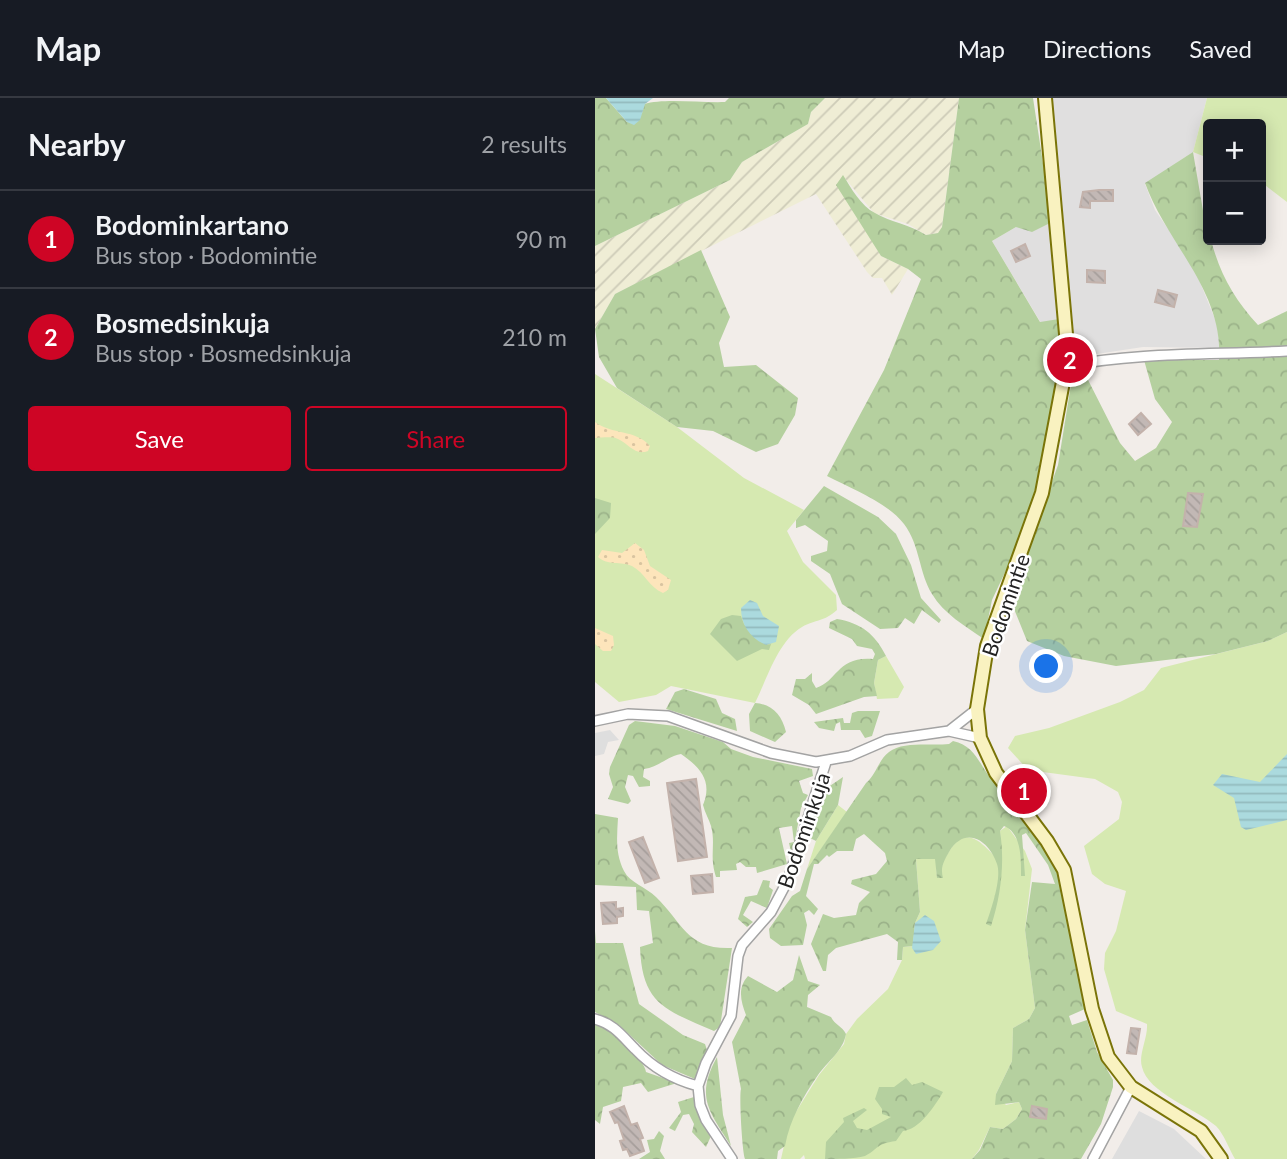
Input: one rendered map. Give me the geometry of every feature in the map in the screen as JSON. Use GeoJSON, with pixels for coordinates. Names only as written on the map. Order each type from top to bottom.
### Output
{"type":"FeatureCollection","features":[{"type":"Feature","properties":{"kind":"street","name":"Bodomintie"},"geometry":{"type":"LineString","coordinates":[[1045,98],[1066,334],[1066,366],[1042,493],[1026,544],[994,622],[977,709],[980,738],[996,773],[1047,841],[1064,870],[1100,1037],[1119,1074],[1131,1087],[1201,1131],[1221,1159]]}},
{"type":"Feature","properties":{"kind":"street"},"geometry":{"type":"LineString","coordinates":[[1066,366],[1146,354],[1210,355],[1287,351]]}},
{"type":"Feature","properties":{"kind":"street","name":"Bodominkuja"},"geometry":{"type":"LineString","coordinates":[[949,731],[977,709]]}},
{"type":"Feature","properties":{"kind":"street","name":"Bodominkuja"},"geometry":{"type":"LineString","coordinates":[[595,721],[628,714],[668,716],[781,755],[826,762],[850,756],[887,740],[949,731],[980,738]]}},
{"type":"Feature","properties":{"kind":"street","name":"Bodominkuja"},"geometry":{"type":"LineString","coordinates":[[698,1086],[706,1063],[731,1016],[738,956],[742,945],[771,912],[789,880],[826,762]]}},
{"type":"Feature","properties":{"kind":"street"},"geometry":{"type":"LineString","coordinates":[[595,1019],[607,1022],[621,1033],[635,1051],[658,1069],[682,1082],[698,1086],[700,1105],[706,1120],[732,1159]]}},
{"type":"Feature","properties":{"kind":"street"},"geometry":{"type":"LineString","coordinates":[[1093,1159],[1131,1087]]}},
{"type":"Feature","properties":{"kind":"shaded area"},"geometry":{"type":"Polygon","coordinates":[[[825,98],[959,98],[942,227],[938,233],[926,235],[908,224],[874,213],[843,176],[881,256],[908,269],[892,295],[882,278],[873,278],[867,272],[816,194],[615,294],[595,329],[595,246],[730,180],[742,162],[808,124],[811,112],[825,98]]]}},
{"type":"Feature","properties":{"kind":"shaded area"},"geometry":{"type":"Polygon","coordinates":[[[1052,98],[1207,98],[1193,152],[1145,184],[1155,210],[1193,265],[1217,324],[1220,348],[1143,347],[1077,357],[1055,181],[1052,98]]]}},
{"type":"Feature","properties":{"kind":"shaded area"},"geometry":{"type":"Polygon","coordinates":[[[1052,222],[1059,319],[1041,323],[992,241],[1016,227],[1052,222]]]}},
{"type":"Feature","properties":{"kind":"shaded area"},"geometry":{"type":"Polygon","coordinates":[[[610,730],[619,740],[608,742],[604,754],[595,756],[595,733],[610,730]]]}},
{"type":"Feature","properties":{"kind":"shaded area"},"geometry":{"type":"Polygon","coordinates":[[[1139,1111],[1174,1129],[1206,1159],[1112,1159],[1139,1111]]]}},
{"type":"Feature","properties":{"kind":"green space"},"geometry":{"type":"Polygon","coordinates":[[[595,98],[606,98],[627,122],[642,113],[644,104],[652,102],[725,102],[729,98],[825,98],[811,112],[808,124],[742,162],[730,180],[595,246],[595,98]]]}},
{"type":"Feature","properties":{"kind":"green space"},"geometry":{"type":"Polygon","coordinates":[[[959,98],[1033,98],[1052,222],[1032,232],[1016,227],[992,241],[1040,322],[1059,319],[1061,371],[1041,465],[1025,530],[992,600],[984,639],[955,619],[932,594],[909,532],[897,516],[869,497],[827,476],[884,370],[921,279],[908,269],[881,256],[836,185],[843,175],[870,210],[926,235],[938,233],[942,227],[959,98]]]}},
{"type":"Feature","properties":{"kind":"green space"},"geometry":{"type":"Polygon","coordinates":[[[1207,98],[1287,98],[1287,202],[1266,186],[1266,119],[1203,119],[1203,156],[1193,152],[1207,98]]]}},
{"type":"Feature","properties":{"kind":"green space"},"geometry":{"type":"Polygon","coordinates":[[[1193,152],[1203,211],[1203,245],[1213,245],[1229,286],[1258,325],[1287,311],[1287,632],[1268,641],[1216,654],[1116,666],[1064,656],[1027,641],[1012,604],[1016,582],[1058,465],[1073,372],[1084,372],[1120,443],[1135,461],[1156,448],[1172,422],[1155,399],[1144,360],[1219,360],[1218,335],[1204,290],[1145,183],[1193,152]]]}},
{"type":"Feature","properties":{"kind":"green space"},"geometry":{"type":"Polygon","coordinates":[[[701,250],[730,317],[719,343],[724,367],[756,365],[798,398],[795,415],[778,444],[756,452],[713,431],[677,427],[617,388],[599,357],[595,329],[615,294],[701,250]]]}},
{"type":"Feature","properties":{"kind":"green space"},"geometry":{"type":"Polygon","coordinates":[[[595,374],[677,427],[744,478],[804,510],[787,531],[803,562],[836,595],[837,610],[828,617],[802,627],[786,641],[755,703],[671,686],[656,695],[619,702],[595,682],[595,374]]]}},
{"type":"Feature","properties":{"kind":"green space"},"geometry":{"type":"Polygon","coordinates":[[[824,486],[878,517],[896,534],[911,565],[921,598],[941,620],[939,623],[922,610],[914,624],[905,618],[898,628],[880,629],[842,604],[830,574],[811,561],[811,556],[827,551],[828,541],[805,525],[796,528],[796,520],[824,486]]]}},
{"type":"Feature","properties":{"kind":"green space"},"geometry":{"type":"Polygon","coordinates":[[[595,498],[611,503],[610,518],[595,534],[595,498]]]}},
{"type":"Feature","properties":{"kind":"green space"},"geometry":{"type":"Polygon","coordinates":[[[732,615],[741,616],[744,624],[766,645],[771,644],[769,650],[762,649],[737,661],[710,634],[721,619],[732,615]]]}},
{"type":"Feature","properties":{"kind":"green space"},"geometry":{"type":"Polygon","coordinates":[[[837,619],[853,623],[866,631],[886,656],[878,660],[874,683],[877,696],[864,697],[816,714],[809,705],[792,695],[796,679],[805,679],[812,673],[816,688],[845,665],[861,659],[873,659],[875,654],[872,649],[857,646],[852,639],[829,628],[830,622],[837,619]]]}},
{"type":"Feature","properties":{"kind":"green space"},"geometry":{"type":"Polygon","coordinates":[[[1287,632],[1287,1159],[1235,1159],[1216,1126],[1153,1085],[1141,1062],[1147,1024],[1116,1011],[1104,969],[1105,953],[1116,931],[1126,891],[1105,884],[1092,874],[1084,846],[1119,819],[1122,802],[1118,792],[1095,779],[1028,770],[1008,748],[1015,736],[1049,728],[1120,702],[1144,690],[1161,668],[1268,641],[1287,632]]]}},
{"type":"Feature","properties":{"kind":"green space"},"geometry":{"type":"Polygon","coordinates":[[[886,656],[904,687],[898,698],[877,699],[874,683],[878,660],[886,656]]]}},
{"type":"Feature","properties":{"kind":"green space"},"geometry":{"type":"Polygon","coordinates":[[[684,689],[716,699],[722,713],[735,719],[737,731],[666,709],[675,692],[684,689]]]}},
{"type":"Feature","properties":{"kind":"green space"},"geometry":{"type":"Polygon","coordinates":[[[755,703],[771,708],[782,720],[786,732],[775,742],[750,731],[749,714],[755,703]]]}},
{"type":"Feature","properties":{"kind":"green space"},"geometry":{"type":"Polygon","coordinates":[[[880,711],[872,736],[865,738],[860,730],[841,730],[840,722],[836,724],[834,731],[819,728],[814,722],[843,718],[844,723],[850,723],[852,713],[880,711]]]}},
{"type":"Feature","properties":{"kind":"green space"},"geometry":{"type":"Polygon","coordinates":[[[635,721],[675,726],[723,742],[731,749],[753,757],[812,769],[813,776],[799,781],[803,793],[808,795],[801,808],[792,856],[789,843],[794,842],[792,826],[779,828],[787,864],[757,873],[756,867],[746,867],[740,862],[736,864],[737,870],[720,871],[720,877],[716,877],[712,833],[703,805],[706,796],[705,782],[694,764],[681,754],[644,769],[643,777],[650,781],[650,786],[639,787],[633,776],[628,775],[625,787],[631,801],[628,804],[608,799],[613,787],[610,767],[629,725],[635,721]]]}},
{"type":"Feature","properties":{"kind":"green space"},"geometry":{"type":"Polygon","coordinates":[[[953,741],[961,743],[972,752],[1027,822],[1050,855],[1063,884],[1085,1009],[1069,1016],[1072,1025],[1087,1020],[1097,1052],[1113,1080],[1101,1124],[1081,1159],[972,1159],[980,1150],[990,1127],[1003,1129],[1016,1119],[1022,1109],[1019,1102],[995,1105],[996,1094],[1012,1061],[1013,1028],[1029,1019],[1035,1008],[1025,930],[1032,882],[1055,884],[1048,865],[1026,833],[1022,835],[1025,876],[1021,876],[1017,841],[1004,826],[1000,831],[1001,879],[991,926],[986,924],[997,885],[997,864],[983,843],[976,839],[962,839],[955,844],[946,858],[942,867],[943,878],[937,878],[935,859],[916,859],[920,912],[915,923],[913,946],[903,947],[902,960],[897,960],[898,942],[887,934],[836,948],[828,955],[826,971],[823,971],[811,944],[823,914],[834,918],[856,915],[859,903],[870,892],[851,884],[852,880],[876,874],[887,861],[885,853],[864,834],[856,839],[853,851],[837,851],[814,864],[806,896],[818,909],[814,915],[809,910],[804,913],[807,925],[803,945],[781,946],[770,938],[769,929],[792,896],[800,891],[807,869],[886,755],[902,746],[949,744],[953,741]]]}},
{"type":"Feature","properties":{"kind":"green space"},"geometry":{"type":"Polygon","coordinates":[[[843,777],[838,805],[816,841],[808,837],[821,792],[843,777]]]}},
{"type":"Feature","properties":{"kind":"green space"},"geometry":{"type":"Polygon","coordinates":[[[838,805],[847,812],[807,869],[816,841],[838,805]]]}},
{"type":"Feature","properties":{"kind":"green space"},"geometry":{"type":"Polygon","coordinates":[[[595,814],[618,818],[619,858],[630,879],[656,897],[695,940],[705,945],[732,948],[720,1027],[714,1031],[670,1010],[652,994],[646,982],[640,947],[653,943],[649,911],[637,910],[636,887],[595,885],[595,814]]]}},
{"type":"Feature","properties":{"kind":"green space"},"geometry":{"type":"Polygon","coordinates":[[[1007,826],[1025,851],[1032,869],[1025,930],[1035,1008],[1029,1019],[1013,1028],[1012,1061],[996,1094],[1006,1105],[1019,1102],[1022,1109],[1016,1119],[1003,1129],[990,1127],[972,1159],[805,1159],[804,1155],[800,1159],[781,1159],[789,1123],[819,1075],[844,1044],[846,1034],[857,1019],[888,989],[902,960],[903,947],[913,946],[915,923],[920,912],[916,859],[936,859],[937,877],[942,877],[943,863],[950,850],[963,838],[970,837],[983,845],[1002,864],[1000,831],[1007,826]]]}},
{"type":"Feature","properties":{"kind":"green space"},"geometry":{"type":"Polygon","coordinates":[[[763,880],[770,881],[769,887],[773,890],[767,908],[751,901],[743,915],[753,922],[747,927],[738,919],[745,897],[757,895],[763,880]]]}},
{"type":"Feature","properties":{"kind":"green space"},"geometry":{"type":"Polygon","coordinates":[[[595,931],[596,943],[623,943],[639,1004],[683,1035],[705,1044],[707,1050],[695,1079],[662,1065],[620,1026],[595,1012],[595,931]]]}},
{"type":"Feature","properties":{"kind":"green space"},"geometry":{"type":"Polygon","coordinates":[[[799,955],[808,981],[820,985],[808,995],[807,1007],[831,1017],[846,1034],[838,1051],[802,1100],[785,1146],[778,1151],[777,1159],[745,1159],[741,1089],[732,1042],[746,1015],[742,985],[748,976],[777,992],[793,980],[799,955]]]}},
{"type":"Feature","properties":{"kind":"green space"},"geometry":{"type":"Polygon","coordinates":[[[595,1023],[625,1044],[639,1059],[646,1072],[677,1083],[648,1092],[641,1083],[623,1087],[621,1101],[603,1107],[600,1124],[595,1120],[595,1023]]]}},
{"type":"Feature","properties":{"kind":"green space"},"geometry":{"type":"Polygon","coordinates":[[[717,1057],[723,1115],[731,1146],[707,1103],[707,1083],[717,1057]]]}},
{"type":"Feature","properties":{"kind":"green space"},"geometry":{"type":"Polygon","coordinates":[[[906,1078],[912,1085],[922,1082],[943,1092],[921,1122],[903,1131],[896,1141],[881,1145],[865,1156],[825,1159],[826,1142],[844,1122],[843,1118],[864,1108],[867,1110],[853,1121],[857,1128],[867,1130],[891,1117],[882,1114],[882,1109],[875,1099],[879,1087],[894,1087],[906,1078]]]}},
{"type":"Feature","properties":{"kind":"green space"},"geometry":{"type":"Polygon","coordinates":[[[694,1097],[711,1136],[706,1147],[692,1132],[694,1124],[689,1114],[683,1115],[675,1131],[669,1128],[681,1112],[678,1102],[694,1097]]]}},
{"type":"Feature","properties":{"kind":"green space"},"geometry":{"type":"Polygon","coordinates":[[[659,1131],[664,1136],[660,1151],[665,1159],[639,1159],[650,1152],[647,1140],[654,1139],[659,1131]]]}},
{"type":"Feature","properties":{"kind":"sand"},"geometry":{"type":"Polygon","coordinates":[[[595,422],[637,437],[650,446],[648,451],[636,451],[615,438],[595,438],[595,422]]]}},
{"type":"Feature","properties":{"kind":"sand"},"geometry":{"type":"Polygon","coordinates":[[[635,543],[644,550],[650,566],[671,580],[668,590],[663,593],[658,590],[632,566],[606,562],[598,557],[602,550],[622,553],[635,543]]]}},
{"type":"Feature","properties":{"kind":"sand"},"geometry":{"type":"Polygon","coordinates":[[[595,628],[613,636],[614,645],[611,651],[603,651],[595,644],[595,628]]]}},
{"type":"Feature","properties":{"kind":"water"},"geometry":{"type":"Polygon","coordinates":[[[606,98],[653,98],[645,104],[640,120],[634,125],[627,122],[606,98]]]}},
{"type":"Feature","properties":{"kind":"water"},"geometry":{"type":"Polygon","coordinates":[[[750,600],[757,603],[763,616],[779,626],[776,642],[766,645],[755,639],[748,630],[741,608],[750,600]]]}},
{"type":"Feature","properties":{"kind":"water"},"geometry":{"type":"Polygon","coordinates":[[[1287,754],[1287,820],[1246,830],[1241,827],[1234,798],[1213,785],[1222,774],[1260,782],[1287,754]]]}},
{"type":"Feature","properties":{"kind":"water"},"geometry":{"type":"Polygon","coordinates":[[[925,915],[934,921],[941,941],[933,950],[916,954],[912,948],[915,923],[925,915]]]}},
{"type":"Feature","properties":{"kind":"building"},"geometry":{"type":"Polygon","coordinates":[[[1113,190],[1113,201],[1090,201],[1090,208],[1080,207],[1083,192],[1113,190]]]}},
{"type":"Feature","properties":{"kind":"building"},"geometry":{"type":"Polygon","coordinates":[[[1025,244],[1030,256],[1016,262],[1011,251],[1025,244]]]}},
{"type":"Feature","properties":{"kind":"building"},"geometry":{"type":"Polygon","coordinates":[[[1087,270],[1105,271],[1105,283],[1087,282],[1087,270]]]}},
{"type":"Feature","properties":{"kind":"building"},"geometry":{"type":"Polygon","coordinates":[[[1158,290],[1177,295],[1174,307],[1155,302],[1158,290]]]}},
{"type":"Feature","properties":{"kind":"building"},"geometry":{"type":"Polygon","coordinates":[[[1141,413],[1151,424],[1138,435],[1129,424],[1141,413]]]}},
{"type":"Feature","properties":{"kind":"building"},"geometry":{"type":"Polygon","coordinates":[[[1188,493],[1203,494],[1197,527],[1183,526],[1188,493]]]}},
{"type":"Feature","properties":{"kind":"building"},"geometry":{"type":"Polygon","coordinates":[[[696,779],[707,857],[678,861],[667,783],[696,779]]]}},
{"type":"Feature","properties":{"kind":"building"},"geometry":{"type":"Polygon","coordinates":[[[643,837],[659,878],[645,883],[629,842],[643,837]]]}},
{"type":"Feature","properties":{"kind":"building"},"geometry":{"type":"Polygon","coordinates":[[[712,874],[713,892],[693,894],[691,876],[712,874]]]}},
{"type":"Feature","properties":{"kind":"building"},"geometry":{"type":"Polygon","coordinates":[[[616,902],[616,909],[623,908],[623,916],[617,917],[617,923],[603,924],[601,903],[616,902]]]}},
{"type":"Feature","properties":{"kind":"building"},"geometry":{"type":"Polygon","coordinates":[[[1131,1028],[1140,1029],[1136,1054],[1127,1053],[1131,1028]]]}},
{"type":"Feature","properties":{"kind":"building"},"geometry":{"type":"Polygon","coordinates":[[[624,1106],[631,1125],[637,1123],[643,1138],[640,1139],[644,1151],[630,1156],[627,1149],[623,1150],[620,1141],[624,1140],[618,1122],[615,1123],[610,1112],[624,1106]]]}},
{"type":"Feature","properties":{"kind":"building"},"geometry":{"type":"Polygon","coordinates":[[[1032,1106],[1047,1109],[1046,1119],[1030,1117],[1032,1106]]]}},
{"type":"Feature","properties":{"kind":"place","name":"Bosmedsinkuja"},"geometry":{"type":"Point","coordinates":[1070,360]}},
{"type":"Feature","properties":{"kind":"place","name":"Bodominkartano"},"geometry":{"type":"Point","coordinates":[1024,791]}}]}
